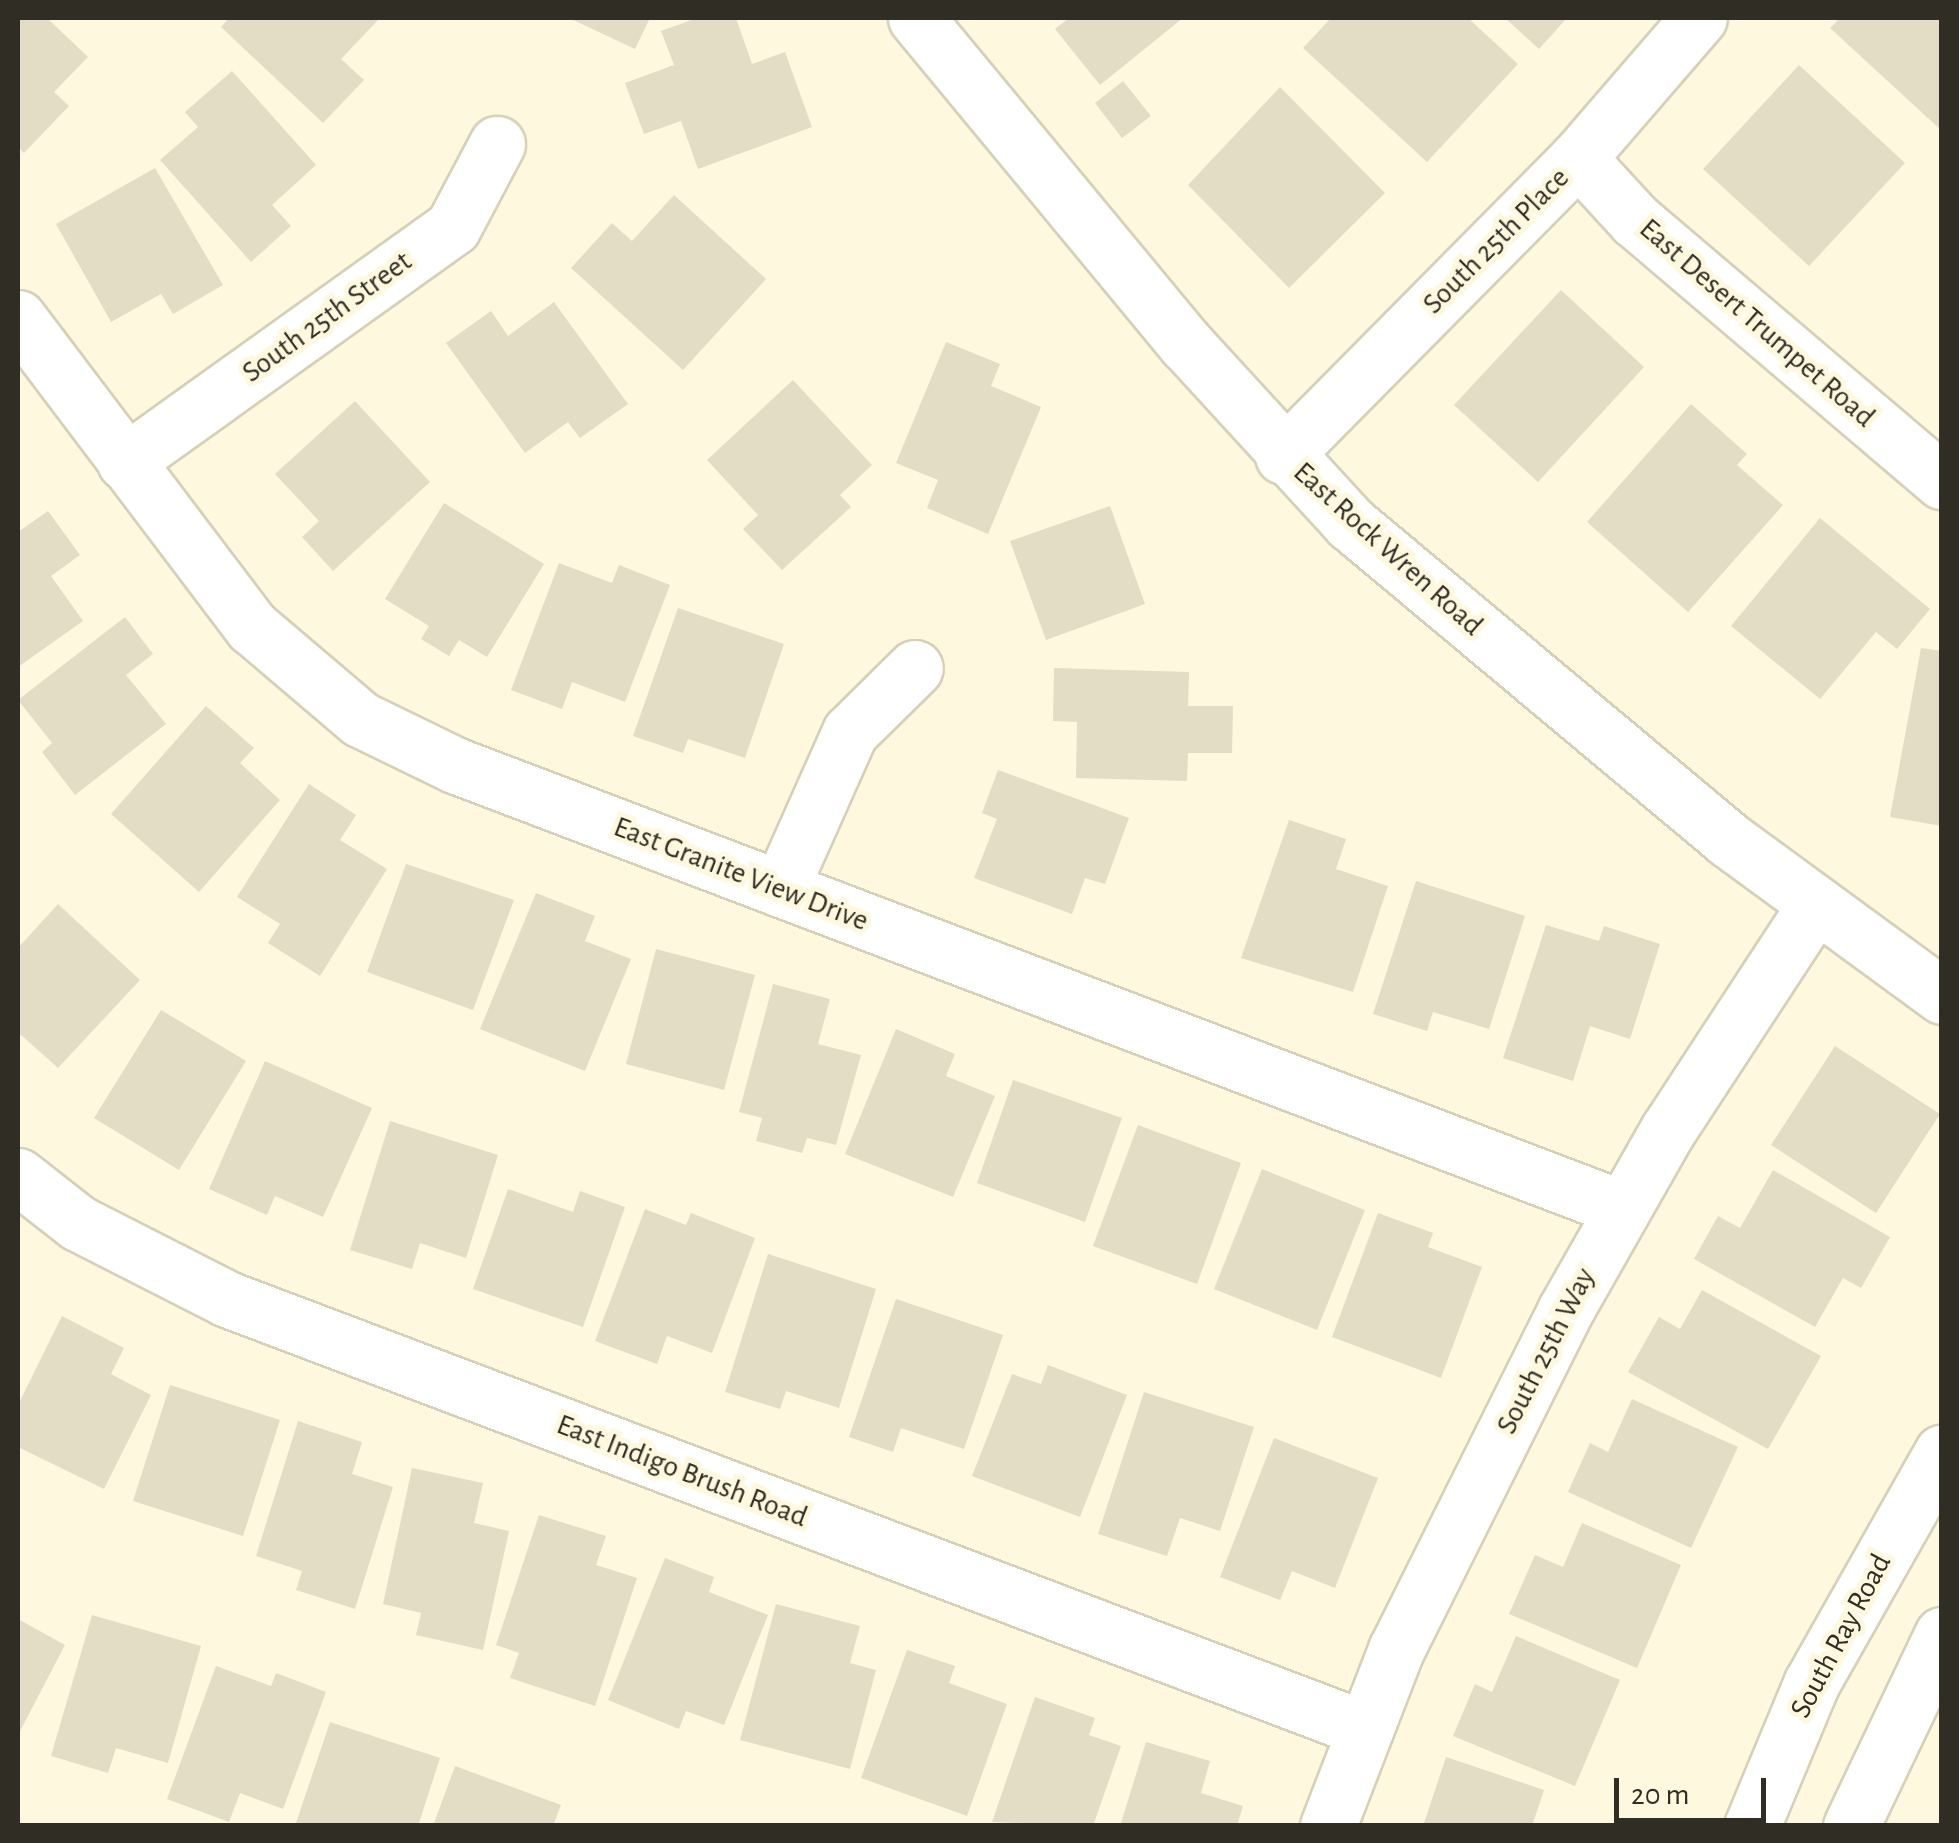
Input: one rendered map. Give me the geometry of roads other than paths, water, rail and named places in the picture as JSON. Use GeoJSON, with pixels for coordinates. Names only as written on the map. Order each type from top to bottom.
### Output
{"type":"FeatureCollection","features":[{"type":"Feature","properties":{"kind":"street","name":"East Rock Wren Road"},"geometry":{"type":"LineString","coordinates":[[916,18],[1283,456],[1365,536],[1816,904],[1942,996]]}},
{"type":"Feature","properties":{"kind":"street","name":"South 25th Place"},"geometry":{"type":"LineString","coordinates":[[1283,456],[1578,158],[1699,18]]}},
{"type":"Feature","properties":{"kind":"street","name":"South 25th Street"},"geometry":{"type":"LineString","coordinates":[[126,462],[453,227],[497,144]]}},
{"type":"Feature","properties":{"kind":"street","name":"East Desert Trumpet Road"},"geometry":{"type":"LineString","coordinates":[[1578,158],[1635,220],[1942,481]]}},
{"type":"Feature","properties":{"kind":"street","name":"East Granite View Drive"},"geometry":{"type":"LineString","coordinates":[[18,318],[252,627],[360,719],[456,766],[1621,1208]]}},
{"type":"Feature","properties":{"kind":"street"},"geometry":{"type":"LineString","coordinates":[[780,889],[850,732],[915,668]]}},
{"type":"Feature","properties":{"kind":"street","name":"South 25th Way"},"geometry":{"type":"LineString","coordinates":[[1328,1826],[1405,1632],[1621,1208],[1816,904]]}},
{"type":"Feature","properties":{"kind":"street","name":"East Indigo Brush Road"},"geometry":{"type":"LineString","coordinates":[[18,1176],[78,1222],[227,1299],[1366,1729]]}},
{"type":"Feature","properties":{"kind":"street","name":"South Ray Road"},"geometry":{"type":"LineString","coordinates":[[1752,1826],[1811,1684],[1942,1452]]}},
{"type":"Feature","properties":{"kind":"street"},"geometry":{"type":"LineString","coordinates":[[1851,1826],[1942,1635]]}}]}
